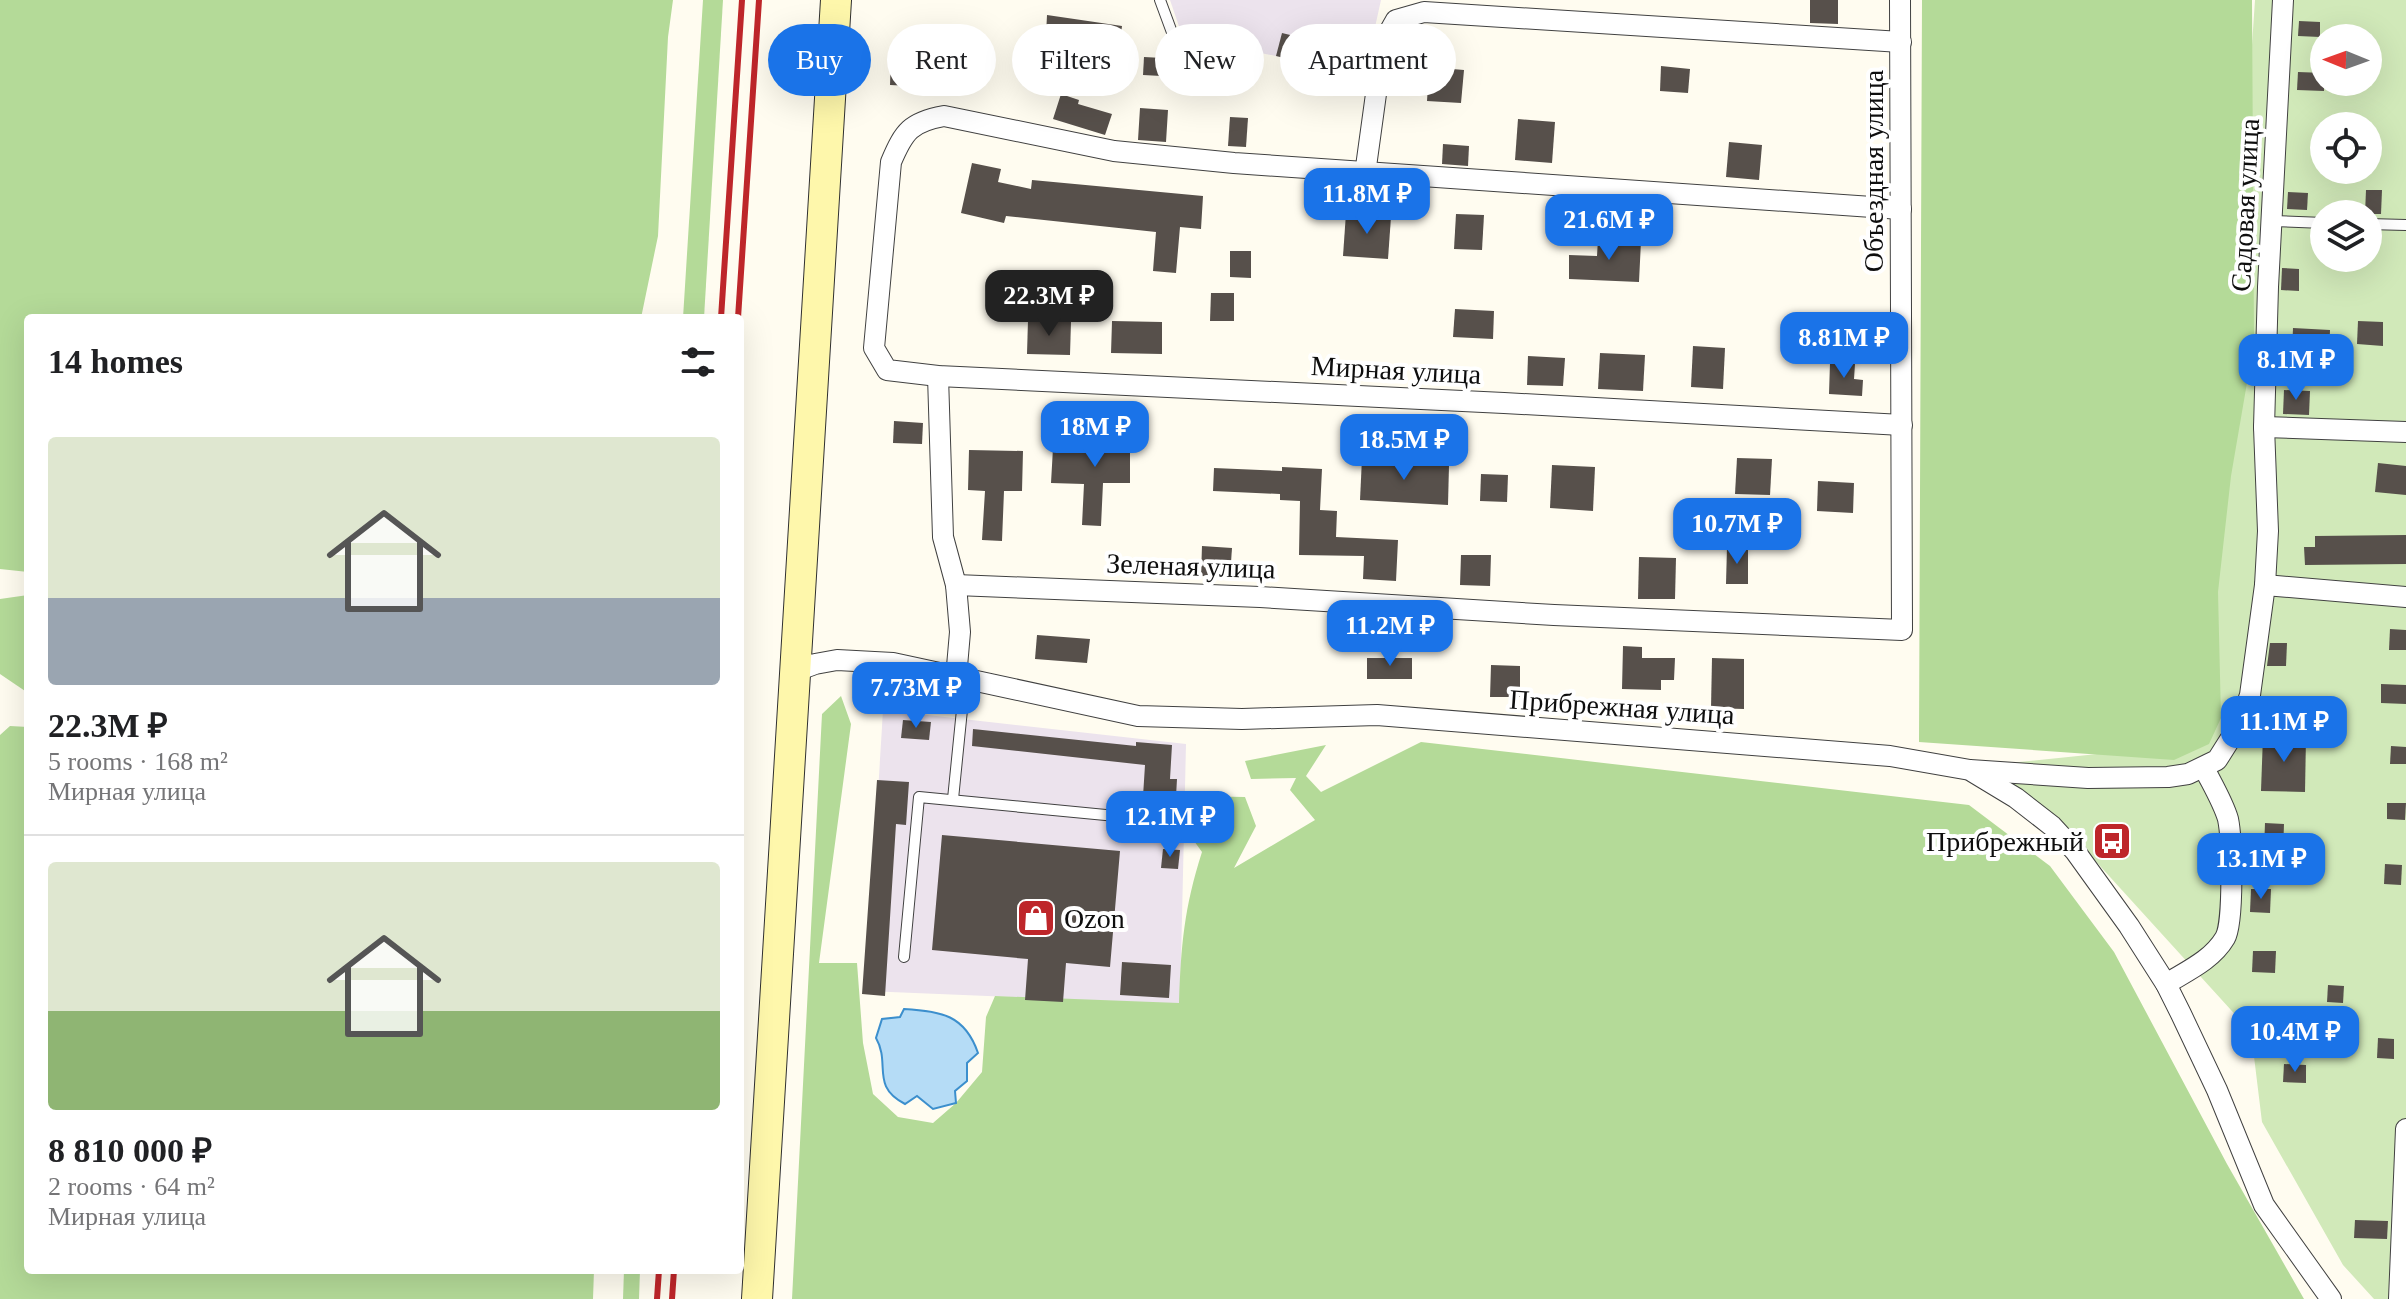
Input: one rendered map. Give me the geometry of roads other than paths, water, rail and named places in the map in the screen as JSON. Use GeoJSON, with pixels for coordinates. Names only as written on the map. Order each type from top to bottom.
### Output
{"type":"FeatureCollection","features":[{"type":"Feature","properties":{"kind":"street"},"geometry":{"type":"LineString","coordinates":[[757,1299],[836,0]]}},
{"type":"Feature","properties":{"kind":"street","name":"Объездная улица"},"geometry":{"type":"LineString","coordinates":[[1900,0],[1902,630]]}},
{"type":"Feature","properties":{"kind":"street","name":"Садовая улица"},"geometry":{"type":"LineString","coordinates":[[2204,768],[2217,760],[2230,742],[2250,695],[2265,585],[2268,531],[2264,427],[2283,0]]}},
{"type":"Feature","properties":{"kind":"street"},"geometry":{"type":"LineString","coordinates":[[1901,42],[1424,12],[1396,20],[1383,43],[1365,174],[1901,209]]}},
{"type":"Feature","properties":{"kind":"street","name":"Мирная улица"},"geometry":{"type":"LineString","coordinates":[[1365,174],[1114,151],[944,116],[922,120],[902,135],[891,162],[874,348],[887,370],[938,376],[1902,425]]}},
{"type":"Feature","properties":{"kind":"street"},"geometry":{"type":"LineString","coordinates":[[938,376],[943,537],[956,585],[960,679]]}},
{"type":"Feature","properties":{"kind":"street"},"geometry":{"type":"LineString","coordinates":[[2264,427],[2406,432]]}},
{"type":"Feature","properties":{"kind":"street","name":"Зеленая улица"},"geometry":{"type":"LineString","coordinates":[[956,585],[1260,597],[1554,615],[1902,630]]}},
{"type":"Feature","properties":{"kind":"street"},"geometry":{"type":"LineString","coordinates":[[2265,585],[2406,597]]}},
{"type":"Feature","properties":{"kind":"street","name":"Прибрежная улица"},"geometry":{"type":"LineString","coordinates":[[796,671],[837,660],[871,660],[1138,716],[1242,719],[1377,715],[1890,756],[1970,770],[2088,778],[2152,778],[2188,774],[2204,768]]}},
{"type":"Feature","properties":{"kind":"street"},"geometry":{"type":"LineString","coordinates":[[2166,984],[2207,959],[2226,936],[2229,924],[2230,835],[2227,817],[2204,768]]}},
{"type":"Feature","properties":{"kind":"street"},"geometry":{"type":"LineString","coordinates":[[1970,770],[2016,798],[2052,826],[2075,851],[2129,926],[2166,984],[2217,1090],[2264,1205],[2331,1299]]}},
{"type":"Feature","properties":{"kind":"street"},"geometry":{"type":"LineString","coordinates":[[2399,1299],[2406,1129]]}},
{"type":"Feature","properties":{"kind":"lane"},"geometry":{"type":"LineString","coordinates":[[1160,0],[1169,24]]}},
{"type":"Feature","properties":{"kind":"lane"},"geometry":{"type":"LineString","coordinates":[[2272,221],[2310,222]]}},
{"type":"Feature","properties":{"kind":"lane"},"geometry":{"type":"LineString","coordinates":[[2382,224],[2406,225]]}},
{"type":"Feature","properties":{"kind":"lane"},"geometry":{"type":"LineString","coordinates":[[953,799],[960,679]]}},
{"type":"Feature","properties":{"kind":"lane"},"geometry":{"type":"LineString","coordinates":[[904,957],[919,797],[1116,816]]}},
{"type":"Feature","properties":{"kind":"water"},"geometry":{"type":"Polygon","coordinates":[[[904,1009],[929,1011],[950,1018],[959,1023],[973,1040],[978,1053],[967,1063],[967,1081],[955,1091],[956,1103],[933,1109],[917,1096],[905,1104],[888,1090],[876,1038],[882,1019],[900,1017],[904,1009]]]}},
{"type":"Feature","properties":{"kind":"railway"},"geometry":{"type":"LineString","coordinates":[[721,314],[742,0]]}},
{"type":"Feature","properties":{"kind":"railway"},"geometry":{"type":"LineString","coordinates":[[738,314],[759,0]]}},
{"type":"Feature","properties":{"kind":"railway"},"geometry":{"type":"LineString","coordinates":[[657,1299],[659,1274]]}},
{"type":"Feature","properties":{"kind":"railway"},"geometry":{"type":"LineString","coordinates":[[672,1299],[674,1274]]}},
{"type":"Feature","properties":{"kind":"place","name":"Прибрежный"},"geometry":{"type":"Point","coordinates":[2112,841]}},
{"type":"Feature","properties":{"kind":"place","name":"Ozon"},"geometry":{"type":"Point","coordinates":[1036,918]}}]}
